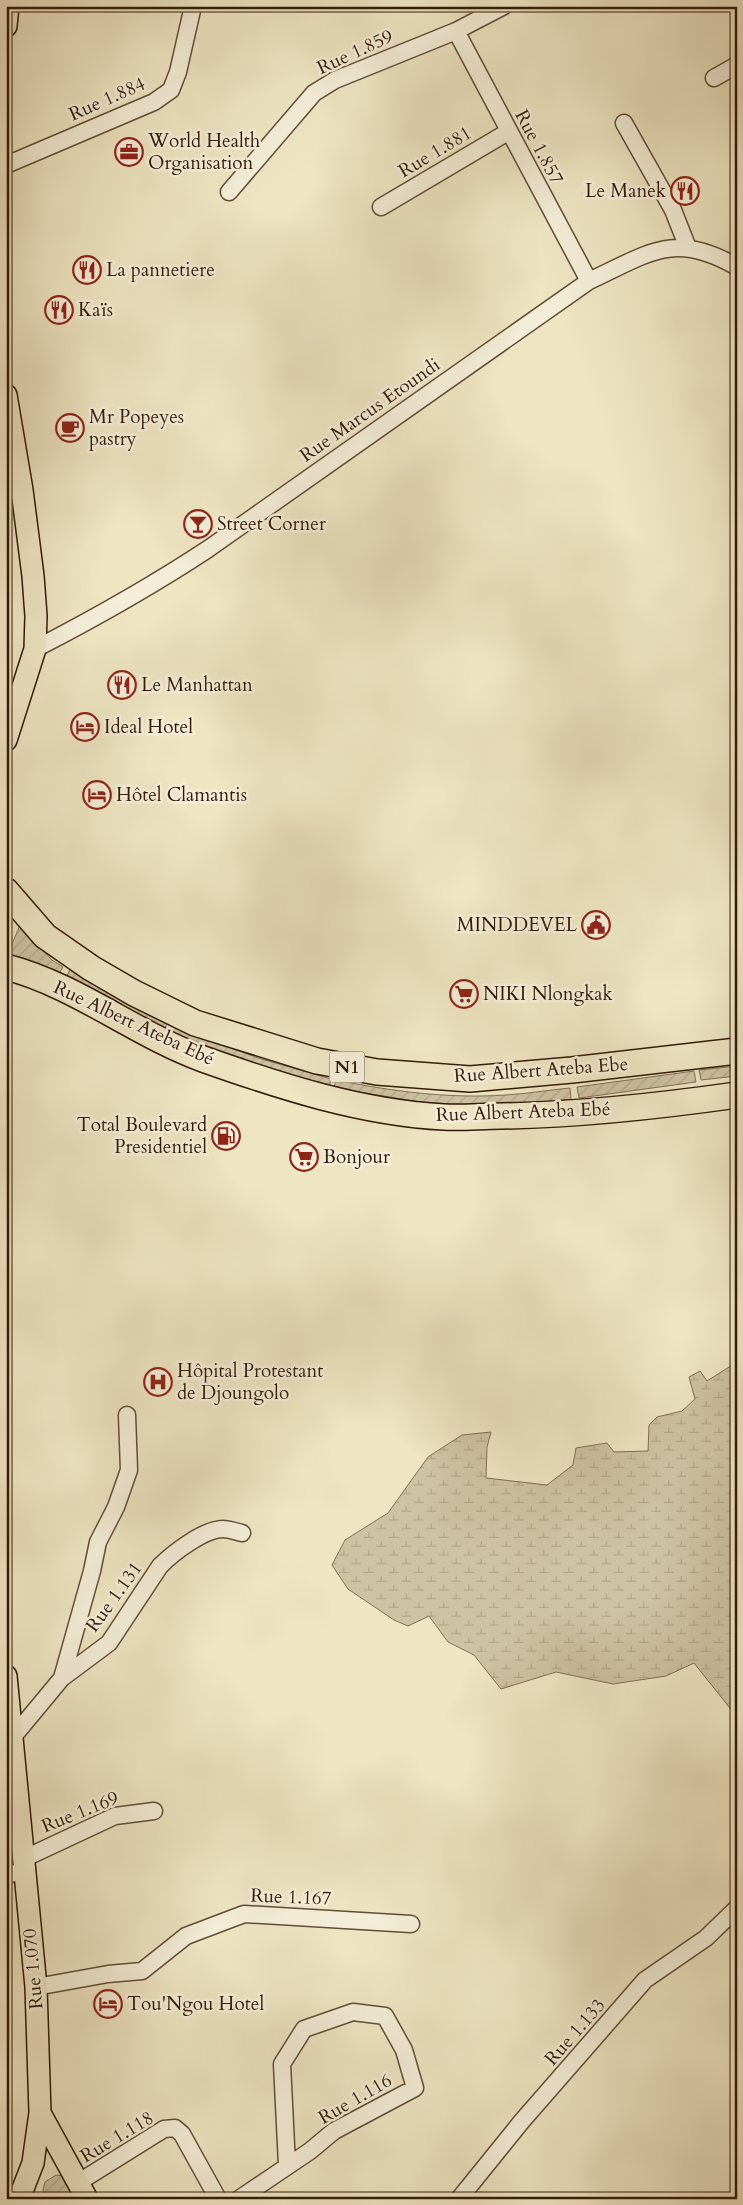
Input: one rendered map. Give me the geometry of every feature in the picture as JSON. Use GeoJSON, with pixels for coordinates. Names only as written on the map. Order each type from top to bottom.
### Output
{"type":"FeatureCollection","features":[{"type":"Feature","properties":{"kind":"highway","name":"Rue Albert Ateba Ebe"},"geometry":{"type":"LineString","coordinates":[[6,891],[45,936],[90,968],[134,993],[195,1022],[317,1061],[377,1072],[470,1079],[581,1069],[737,1051]]}},
{"type":"Feature","properties":{"kind":"highway","name":"Rue Albert Ateba Ebé"},"geometry":{"type":"LineString","coordinates":[[6,967],[26,972],[59,987],[123,1021],[202,1058],[303,1091],[372,1107],[444,1117],[530,1116],[599,1111],[737,1095]]}},
{"type":"Feature","properties":{"kind":"main road"},"geometry":{"type":"LineString","coordinates":[[6,26],[8,6]]}},
{"type":"Feature","properties":{"kind":"main road"},"geometry":{"type":"LineString","coordinates":[[6,400],[14,491],[34,576],[35,648],[6,740]]}},
{"type":"Feature","properties":{"kind":"main road"},"geometry":{"type":"LineString","coordinates":[[6,693],[29,672]]}},
{"type":"Feature","properties":{"kind":"main road","name":"Rue 1.070"},"geometry":{"type":"LineString","coordinates":[[6,1676],[13,1737],[18,1868],[36,1987],[40,2113],[34,2163],[19,2199]]}},
{"type":"Feature","properties":{"kind":"main road"},"geometry":{"type":"LineString","coordinates":[[40,2113],[83,2191]]}},
{"type":"Feature","properties":{"kind":"street","name":"Rue 1.884"},"geometry":{"type":"LineString","coordinates":[[6,165],[154,102],[171,90],[178,72],[193,6]]}},
{"type":"Feature","properties":{"kind":"street","name":"Rue 1.859"},"geometry":{"type":"LineString","coordinates":[[228,192],[314,93],[335,80],[456,31],[504,6]]}},
{"type":"Feature","properties":{"kind":"street","name":"Rue 1.857"},"geometry":{"type":"LineString","coordinates":[[456,31],[508,132],[589,281]]}},
{"type":"Feature","properties":{"kind":"street"},"geometry":{"type":"LineString","coordinates":[[714,78],[737,66]]}},
{"type":"Feature","properties":{"kind":"street"},"geometry":{"type":"LineString","coordinates":[[624,123],[673,210],[688,248]]}},
{"type":"Feature","properties":{"kind":"street","name":"Rue 1.881"},"geometry":{"type":"LineString","coordinates":[[381,207],[508,132]]}},
{"type":"Feature","properties":{"kind":"street","name":"Rue Marcus Etoundi"},"geometry":{"type":"LineString","coordinates":[[35,648],[120,605],[208,550],[589,281],[647,252],[668,248],[688,248],[721,258],[737,267]]}},
{"type":"Feature","properties":{"kind":"street"},"geometry":{"type":"LineString","coordinates":[[62,1678],[92,1571],[98,1542],[116,1507],[129,1470],[128,1415]]}},
{"type":"Feature","properties":{"kind":"street","name":"Rue 1.131"},"geometry":{"type":"LineString","coordinates":[[13,1737],[62,1678],[109,1643],[160,1566],[170,1555],[209,1533],[223,1529],[242,1533]]}},
{"type":"Feature","properties":{"kind":"street","name":"Rue 1.169"},"geometry":{"type":"LineString","coordinates":[[18,1868],[114,1816],[154,1810]]}},
{"type":"Feature","properties":{"kind":"street","name":"Rue 1.133"},"geometry":{"type":"LineString","coordinates":[[459,2199],[522,2121],[645,1980],[706,1938],[737,1908]]}},
{"type":"Feature","properties":{"kind":"street","name":"Rue 1.167"},"geometry":{"type":"LineString","coordinates":[[36,1987],[108,1974],[142,1971],[186,1936],[244,1914],[412,1924]]}},
{"type":"Feature","properties":{"kind":"street","name":"Rue 1.116"},"geometry":{"type":"LineString","coordinates":[[239,2199],[286,2164],[361,2115],[415,2088],[404,2050],[385,2016],[352,2012],[304,2029],[282,2064],[286,2164]]}},
{"type":"Feature","properties":{"kind":"street","name":"Rue 1.118"},"geometry":{"type":"LineString","coordinates":[[83,2191],[164,2129],[175,2128],[182,2134],[218,2199]]}},
{"type":"Feature","properties":{"kind":"green space"},"geometry":{"type":"Polygon","coordinates":[[[20,925],[52,960],[63,967],[58,975],[6,958],[20,925]]]}},
{"type":"Feature","properties":{"kind":"green space"},"geometry":{"type":"Polygon","coordinates":[[[70,970],[139,1010],[167,1023],[164,1031],[65,979],[70,970]]]}},
{"type":"Feature","properties":{"kind":"green space"},"geometry":{"type":"Polygon","coordinates":[[[172,1025],[258,1058],[331,1079],[329,1087],[257,1066],[169,1033],[172,1025]]]}},
{"type":"Feature","properties":{"kind":"green space"},"geometry":{"type":"Polygon","coordinates":[[[737,1066],[737,1076],[701,1080],[699,1070],[737,1066]]]}},
{"type":"Feature","properties":{"kind":"green space"},"geometry":{"type":"Polygon","coordinates":[[[694,1071],[696,1082],[579,1098],[577,1087],[694,1071]]]}},
{"type":"Feature","properties":{"kind":"green space"},"geometry":{"type":"Polygon","coordinates":[[[336,1080],[398,1091],[463,1096],[513,1094],[570,1088],[571,1099],[503,1106],[427,1103],[334,1088],[336,1080]]]}},
{"type":"Feature","properties":{"kind":"green space"},"geometry":{"type":"Polygon","coordinates":[[[737,1362],[737,1717],[694,1663],[666,1676],[613,1684],[556,1672],[501,1689],[474,1655],[448,1642],[429,1616],[408,1626],[394,1620],[348,1589],[332,1565],[345,1540],[388,1513],[428,1457],[462,1435],[491,1432],[487,1447],[486,1478],[547,1485],[573,1465],[576,1448],[607,1443],[614,1452],[648,1451],[649,1425],[657,1417],[682,1411],[695,1399],[689,1377],[700,1371],[707,1381],[737,1362]]]}},
{"type":"Feature","properties":{"kind":"green space"},"geometry":{"type":"Polygon","coordinates":[[[56,2175],[64,2176],[73,2194],[71,2199],[46,2199],[43,2191],[45,2182],[56,2175]]]}},
{"type":"Feature","properties":{"kind":"place","name":"World Health Organisation"},"geometry":{"type":"Point","coordinates":[129,152]}},
{"type":"Feature","properties":{"kind":"place","name":"Le Manek"},"geometry":{"type":"Point","coordinates":[685,191]}},
{"type":"Feature","properties":{"kind":"place","name":"La pannetiere"},"geometry":{"type":"Point","coordinates":[87,270]}},
{"type":"Feature","properties":{"kind":"place","name":"Kaïs"},"geometry":{"type":"Point","coordinates":[59,310]}},
{"type":"Feature","properties":{"kind":"place","name":"Mr Popeyes pastry"},"geometry":{"type":"Point","coordinates":[70,428]}},
{"type":"Feature","properties":{"kind":"place","name":"Street Corner"},"geometry":{"type":"Point","coordinates":[198,524]}},
{"type":"Feature","properties":{"kind":"place","name":"Le Manhattan"},"geometry":{"type":"Point","coordinates":[122,685]}},
{"type":"Feature","properties":{"kind":"place","name":"Ideal Hotel"},"geometry":{"type":"Point","coordinates":[85,727]}},
{"type":"Feature","properties":{"kind":"place","name":"Hôtel Clamantis"},"geometry":{"type":"Point","coordinates":[97,795]}},
{"type":"Feature","properties":{"kind":"place","name":"MINDDEVEL"},"geometry":{"type":"Point","coordinates":[596,925]}},
{"type":"Feature","properties":{"kind":"place","name":"NIKI Nlongkak"},"geometry":{"type":"Point","coordinates":[464,994]}},
{"type":"Feature","properties":{"kind":"place","name":"Total Boulevard Presidentiel"},"geometry":{"type":"Point","coordinates":[226,1136]}},
{"type":"Feature","properties":{"kind":"place","name":"Bonjour"},"geometry":{"type":"Point","coordinates":[304,1157]}},
{"type":"Feature","properties":{"kind":"place","name":"Hôpital Protestant de Djoungolo"},"geometry":{"type":"Point","coordinates":[158,1382]}},
{"type":"Feature","properties":{"kind":"place","name":"Tou'Ngou Hotel"},"geometry":{"type":"Point","coordinates":[108,2004]}}]}
